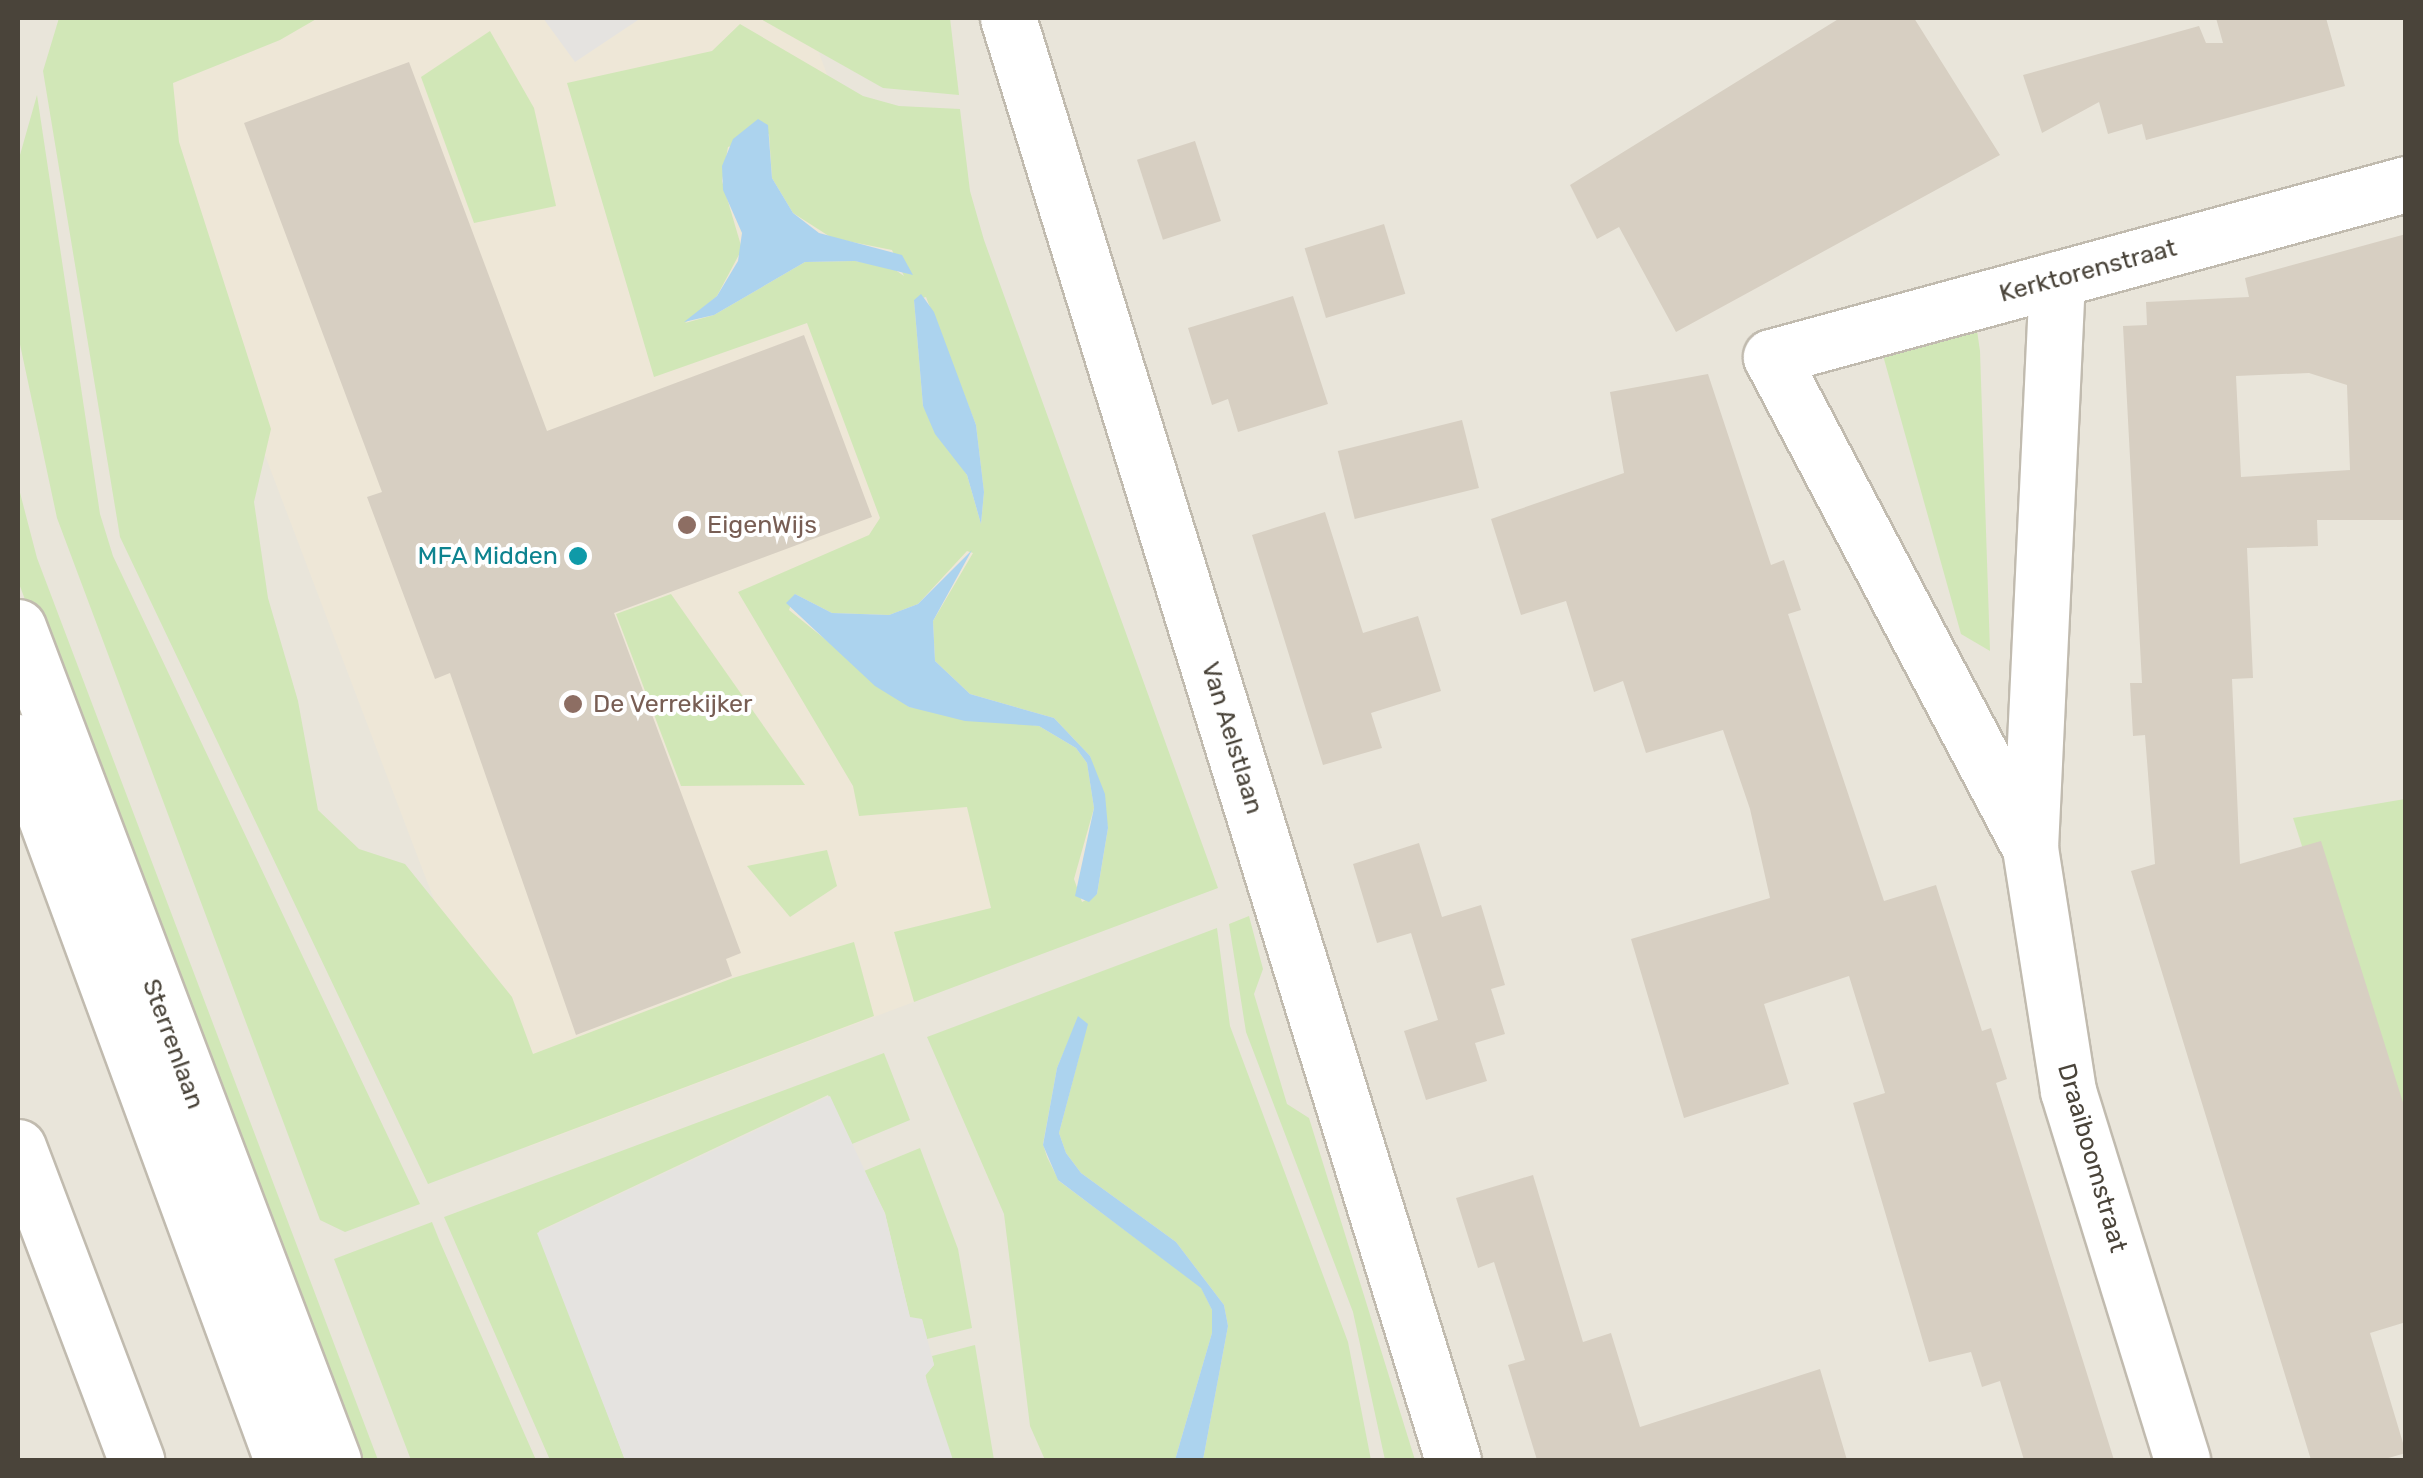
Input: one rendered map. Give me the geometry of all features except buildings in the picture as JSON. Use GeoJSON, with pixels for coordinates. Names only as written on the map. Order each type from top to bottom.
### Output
{"type":"FeatureCollection","features":[{"type":"Feature","properties":{"kind":"street","name":"Van Aelstlaan"},"geometry":{"type":"LineString","coordinates":[[1008,18],[1453,1460]]}},
{"type":"Feature","properties":{"kind":"street","name":"Kerktorenstraat"},"geometry":{"type":"LineString","coordinates":[[1771,357],[2406,184]]}},
{"type":"Feature","properties":{"kind":"street","name":"Draaiboomstraat"},"geometry":{"type":"LineString","coordinates":[[2057,280],[2030,848],[2068,1091],[2182,1460]]}},
{"type":"Feature","properties":{"kind":"street","name":"Draaiboomstraat"},"geometry":{"type":"LineString","coordinates":[[1771,357],[2030,848]]}},
{"type":"Feature","properties":{"kind":"street","name":"Sterrenlaan"},"geometry":{"type":"LineString","coordinates":[[18,627],[334,1460]]}},
{"type":"Feature","properties":{"kind":"street","name":"Sterrenlaan"},"geometry":{"type":"LineString","coordinates":[[18,742],[282,1460]]}},
{"type":"Feature","properties":{"kind":"street"},"geometry":{"type":"LineString","coordinates":[[18,1148],[136,1460]]}},
{"type":"Feature","properties":{"kind":"shaded area"},"geometry":{"type":"Polygon","coordinates":[[[18,18],[2405,18],[2405,1460],[18,1460],[18,18]]]}},
{"type":"Feature","properties":{"kind":"shaded area"},"geometry":{"type":"Polygon","coordinates":[[[197,18],[806,18],[1140,917],[528,1147],[111,50],[197,18]]]}},
{"type":"Feature","properties":{"kind":"shaded area"},"geometry":{"type":"Polygon","coordinates":[[[543,18],[641,18],[575,62],[543,18]]]}},
{"type":"Feature","properties":{"kind":"shaded area"},"geometry":{"type":"Polygon","coordinates":[[[830,1096],[885,1214],[910,1317],[922,1319],[934,1365],[925,1376],[953,1460],[625,1460],[537,1233],[830,1096]]]}},
{"type":"Feature","properties":{"kind":"green space"},"geometry":{"type":"Polygon","coordinates":[[[59,18],[318,18],[280,40],[173,83],[179,142],[271,429],[254,502],[268,598],[298,701],[318,810],[359,849],[405,864],[512,997],[533,1054],[733,978],[854,942],[874,1016],[428,1184],[120,537],[43,71],[59,18]]]}},
{"type":"Feature","properties":{"kind":"green space"},"geometry":{"type":"Polygon","coordinates":[[[759,18],[950,18],[959,95],[883,88],[759,18]]]}},
{"type":"Feature","properties":{"kind":"green space"},"geometry":{"type":"Polygon","coordinates":[[[740,24],[863,96],[899,106],[960,109],[970,191],[984,240],[1218,888],[914,1002],[894,932],[991,908],[967,807],[859,816],[853,786],[738,592],[869,535],[880,518],[807,323],[654,377],[567,83],[712,51],[740,24]],[[769,134],[728,147],[722,181],[742,249],[717,296],[685,323],[714,315],[805,262],[855,261],[891,267],[904,276],[892,250],[832,238],[793,213],[772,178],[769,134]],[[926,297],[914,300],[923,406],[967,475],[981,524],[984,492],[976,425],[926,297]],[[967,551],[918,604],[889,615],[832,613],[795,594],[789,610],[909,707],[1039,726],[1076,748],[1087,763],[1094,808],[1074,879],[1082,902],[1097,894],[1108,828],[1090,756],[1054,718],[970,694],[935,661],[933,621],[973,553],[967,551]]]}},
{"type":"Feature","properties":{"kind":"green space"},"geometry":{"type":"Polygon","coordinates":[[[490,31],[534,108],[556,206],[474,223],[421,77],[490,31]]]}},
{"type":"Feature","properties":{"kind":"green space"},"geometry":{"type":"Polygon","coordinates":[[[37,95],[100,514],[113,556],[420,1204],[345,1232],[320,1220],[57,518],[18,335],[18,162],[37,95]]]}},
{"type":"Feature","properties":{"kind":"green space"},"geometry":{"type":"Polygon","coordinates":[[[1974,310],[1980,351],[1990,651],[1961,634],[1877,334],[1974,310]]]}},
{"type":"Feature","properties":{"kind":"green space"},"geometry":{"type":"Polygon","coordinates":[[[18,485],[37,558],[378,1460],[351,1460],[344,1444],[18,581],[18,485]]]}},
{"type":"Feature","properties":{"kind":"green space"},"geometry":{"type":"Polygon","coordinates":[[[671,594],[805,785],[681,786],[616,614],[671,594]]]}},
{"type":"Feature","properties":{"kind":"green space"},"geometry":{"type":"Polygon","coordinates":[[[2405,799],[2405,1167],[2293,818],[2405,799]]]}},
{"type":"Feature","properties":{"kind":"green space"},"geometry":{"type":"Polygon","coordinates":[[[827,850],[837,886],[790,917],[747,866],[827,850]]]}},
{"type":"Feature","properties":{"kind":"green space"},"geometry":{"type":"Polygon","coordinates":[[[1249,916],[1263,969],[1254,994],[1287,1104],[1309,1118],[1415,1460],[1385,1460],[1353,1312],[1246,1032],[1229,924],[1249,916]]]}},
{"type":"Feature","properties":{"kind":"green space"},"geometry":{"type":"Polygon","coordinates":[[[1217,928],[1230,1026],[1348,1342],[1371,1460],[1203,1460],[1228,1326],[1224,1305],[1176,1242],[1081,1173],[1066,1153],[1059,1133],[1080,1053],[1079,1016],[1057,1068],[1043,1144],[1047,1157],[1059,1181],[1201,1287],[1212,1310],[1212,1333],[1175,1460],[1045,1460],[1030,1426],[1004,1214],[927,1037],[1217,928]]]}},
{"type":"Feature","properties":{"kind":"green space"},"geometry":{"type":"Polygon","coordinates":[[[884,1053],[910,1120],[852,1144],[828,1095],[539,1231],[625,1460],[550,1460],[444,1217],[884,1053]]]}},
{"type":"Feature","properties":{"kind":"green space"},"geometry":{"type":"Polygon","coordinates":[[[920,1148],[958,1249],[972,1328],[927,1339],[922,1320],[910,1318],[885,1213],[864,1171],[920,1148]]]}},
{"type":"Feature","properties":{"kind":"green space"},"geometry":{"type":"Polygon","coordinates":[[[432,1222],[536,1460],[411,1460],[334,1259],[432,1222]]]}},
{"type":"Feature","properties":{"kind":"green space"},"geometry":{"type":"Polygon","coordinates":[[[975,1345],[994,1460],[953,1460],[942,1436],[741,1460],[933,1409],[925,1373],[934,1365],[932,1356],[975,1345]]]}},
{"type":"Feature","properties":{"kind":"water"},"geometry":{"type":"Polygon","coordinates":[[[758,119],[768,125],[772,178],[793,213],[819,233],[902,255],[913,275],[855,261],[805,262],[714,315],[684,322],[717,296],[738,261],[742,233],[723,190],[722,166],[733,139],[758,119]]]}},
{"type":"Feature","properties":{"kind":"water"},"geometry":{"type":"Polygon","coordinates":[[[921,294],[934,312],[976,425],[984,492],[981,524],[967,475],[935,434],[923,406],[914,300],[921,294]]]}},
{"type":"Feature","properties":{"kind":"water"},"geometry":{"type":"Polygon","coordinates":[[[972,550],[933,621],[935,661],[970,694],[1054,718],[1090,756],[1105,794],[1108,828],[1097,894],[1089,902],[1075,896],[1094,808],[1087,763],[1076,748],[1039,726],[965,721],[909,707],[875,686],[786,603],[795,594],[832,613],[889,615],[918,604],[972,550]]]}},
{"type":"Feature","properties":{"kind":"water"},"geometry":{"type":"Polygon","coordinates":[[[1078,1016],[1088,1024],[1059,1133],[1066,1153],[1081,1173],[1176,1242],[1224,1305],[1228,1326],[1203,1460],[1175,1460],[1212,1333],[1212,1310],[1201,1288],[1058,1180],[1043,1145],[1057,1068],[1078,1016]]]}},
{"type":"Feature","properties":{"kind":"place","name":"EigenWijs"},"geometry":{"type":"Point","coordinates":[687,525]}},
{"type":"Feature","properties":{"kind":"place","name":"MFA Midden"},"geometry":{"type":"Point","coordinates":[578,556]}},
{"type":"Feature","properties":{"kind":"place","name":"De Verrekijker"},"geometry":{"type":"Point","coordinates":[573,704]}}]}
